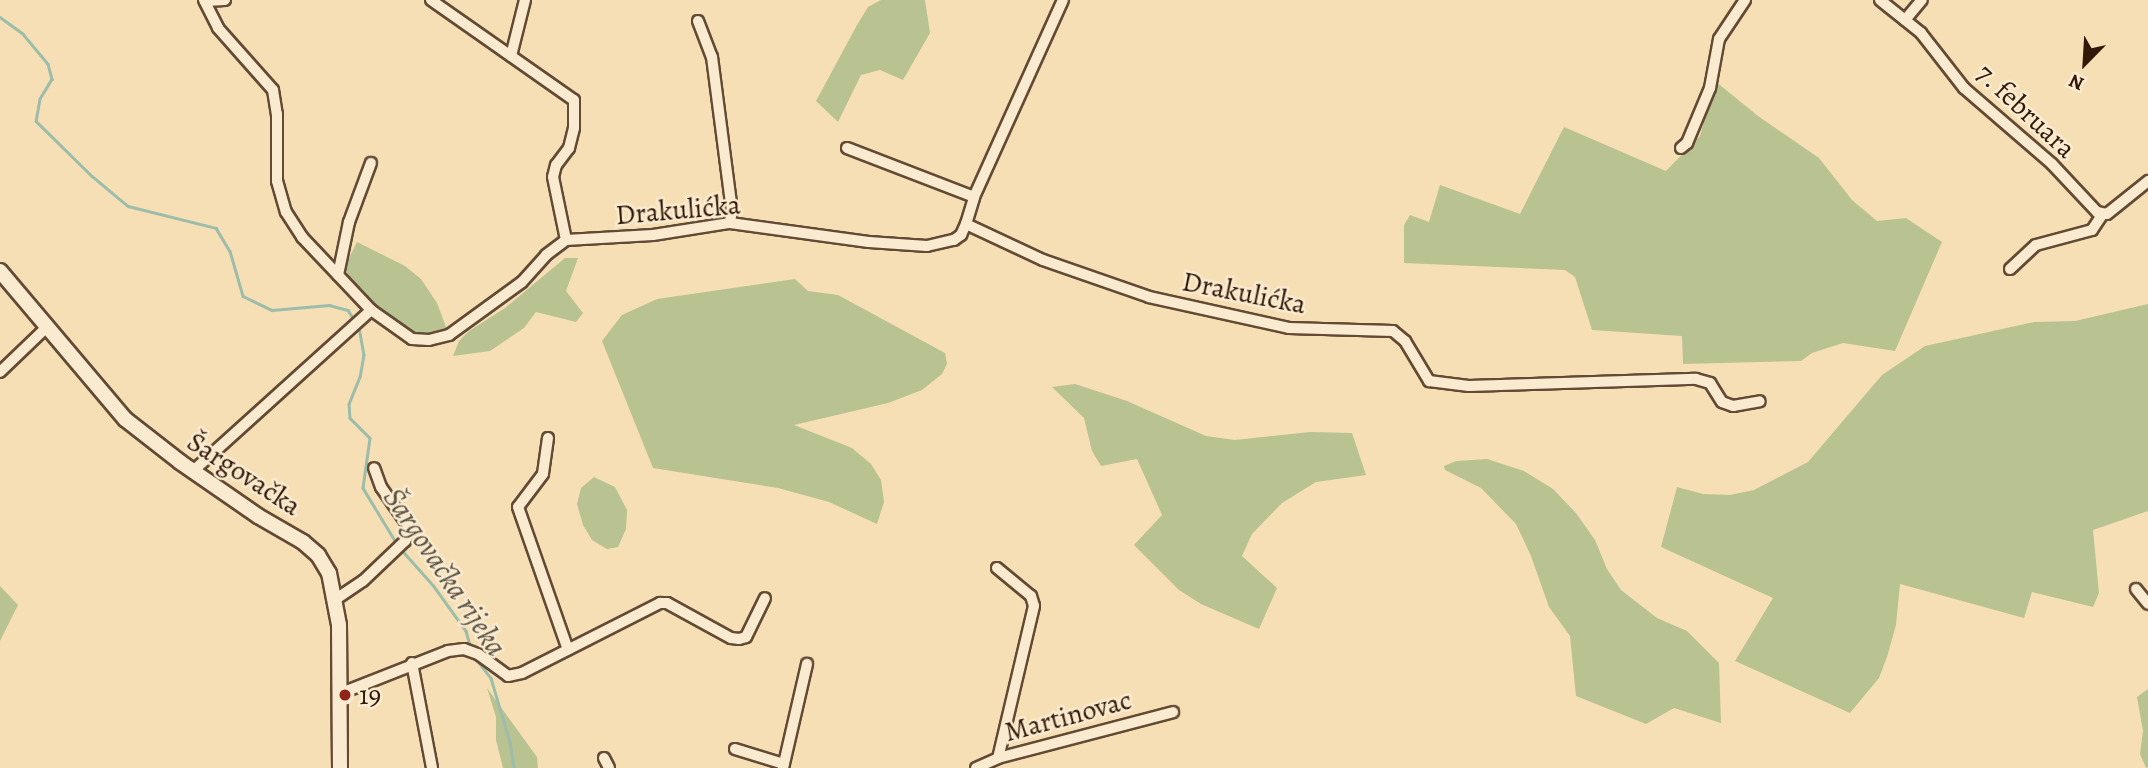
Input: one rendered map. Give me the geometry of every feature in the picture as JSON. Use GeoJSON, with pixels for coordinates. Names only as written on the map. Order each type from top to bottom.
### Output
{"type":"FeatureCollection","features":[{"type":"Feature","properties":{"kind":"street"},"geometry":{"type":"LineString","coordinates":[[225,0],[204,1],[218,29],[273,90],[277,114],[277,181],[286,212],[302,237],[371,310],[412,339],[429,340],[449,335],[522,282],[546,255],[566,240],[553,177],[556,165],[569,148],[574,128],[574,100],[431,0]]}},
{"type":"Feature","properties":{"kind":"street"},"geometry":{"type":"LineString","coordinates":[[511,56],[525,0]]}},
{"type":"Feature","properties":{"kind":"street"},"geometry":{"type":"LineString","coordinates":[[966,224],[974,197],[1063,0]]}},
{"type":"Feature","properties":{"kind":"street"},"geometry":{"type":"LineString","coordinates":[[1681,148],[1687,143],[1707,94],[1719,39],[1745,0]]}},
{"type":"Feature","properties":{"kind":"street","name":"7. februara"},"geometry":{"type":"LineString","coordinates":[[1880,0],[1934,47],[1964,88],[2052,164],[2102,215]]}},
{"type":"Feature","properties":{"kind":"street"},"geometry":{"type":"LineString","coordinates":[[1905,20],[1922,0]]}},
{"type":"Feature","properties":{"kind":"street"},"geometry":{"type":"LineString","coordinates":[[698,21],[712,57],[732,210],[730,223]]}},
{"type":"Feature","properties":{"kind":"street"},"geometry":{"type":"LineString","coordinates":[[847,148],[974,197]]}},
{"type":"Feature","properties":{"kind":"street"},"geometry":{"type":"LineString","coordinates":[[338,275],[349,222],[371,163]]}},
{"type":"Feature","properties":{"kind":"street"},"geometry":{"type":"LineString","coordinates":[[2010,270],[2036,245],[2092,230],[2102,215],[2148,181]]}},
{"type":"Feature","properties":{"kind":"street","name":"Drakulićka"},"geometry":{"type":"LineString","coordinates":[[566,240],[653,236],[730,223],[869,242],[927,246],[954,240],[961,235],[966,224],[1043,260],[1149,297],[1289,328],[1393,331],[1405,341],[1429,381],[1469,386],[1696,379],[1710,383],[1722,402],[1733,406],[1760,401]]}},
{"type":"Feature","properties":{"kind":"street","name":"Šargovačka"},"geometry":{"type":"LineString","coordinates":[[0,271],[125,419],[193,471],[258,516],[303,542],[318,555],[329,573],[339,625],[340,768]]}},
{"type":"Feature","properties":{"kind":"street"},"geometry":{"type":"LineString","coordinates":[[193,471],[371,310]]}},
{"type":"Feature","properties":{"kind":"street"},"geometry":{"type":"LineString","coordinates":[[0,372],[47,327]]}},
{"type":"Feature","properties":{"kind":"street"},"geometry":{"type":"LineString","coordinates":[[548,438],[543,474],[518,507],[568,650]]}},
{"type":"Feature","properties":{"kind":"street"},"geometry":{"type":"LineString","coordinates":[[336,599],[363,581],[397,550],[405,541],[410,524],[381,487],[374,468]]}},
{"type":"Feature","properties":{"kind":"street"},"geometry":{"type":"LineString","coordinates":[[997,568],[1031,596],[1034,606],[998,758]]}},
{"type":"Feature","properties":{"kind":"street"},"geometry":{"type":"LineString","coordinates":[[2136,589],[2148,604]]}},
{"type":"Feature","properties":{"kind":"street"},"geometry":{"type":"LineString","coordinates":[[339,694],[412,663],[448,651],[464,649],[478,654],[508,676],[532,669],[660,603],[667,603],[731,638],[739,639],[746,637],[765,598]]}},
{"type":"Feature","properties":{"kind":"street"},"geometry":{"type":"LineString","coordinates":[[412,663],[432,768]]}},
{"type":"Feature","properties":{"kind":"street"},"geometry":{"type":"LineString","coordinates":[[735,749],[784,766],[807,664]]}},
{"type":"Feature","properties":{"kind":"street","name":"Martinovac"},"geometry":{"type":"LineString","coordinates":[[976,768],[998,758],[1173,712]]}},
{"type":"Feature","properties":{"kind":"green space"},"geometry":{"type":"Polygon","coordinates":[[[881,0],[925,0],[930,33],[903,80],[880,70],[861,75],[838,122],[816,101],[868,7],[881,0]]]}},
{"type":"Feature","properties":{"kind":"green space"},"geometry":{"type":"Polygon","coordinates":[[[1715,81],[1758,116],[1819,158],[1852,200],[1877,221],[1906,218],[1942,242],[1895,351],[1843,343],[1812,353],[1801,361],[1683,364],[1682,336],[1592,330],[1575,277],[1565,270],[1404,263],[1404,225],[1410,215],[1429,222],[1440,185],[1520,214],[1564,127],[1666,171],[1700,136],[1715,81]]]}},
{"type":"Feature","properties":{"kind":"green space"},"geometry":{"type":"Polygon","coordinates":[[[357,242],[405,266],[421,279],[437,303],[449,335],[429,340],[399,331],[357,289],[344,268],[357,242]]]}},
{"type":"Feature","properties":{"kind":"green space"},"geometry":{"type":"Polygon","coordinates":[[[565,258],[578,258],[566,291],[583,313],[576,322],[536,312],[524,328],[490,351],[453,356],[459,341],[469,331],[505,308],[565,258]]]}},
{"type":"Feature","properties":{"kind":"green space"},"geometry":{"type":"Polygon","coordinates":[[[795,279],[808,291],[838,295],[945,353],[947,364],[942,374],[922,390],[888,403],[794,425],[852,448],[871,464],[881,480],[884,502],[877,524],[829,502],[778,488],[653,468],[602,341],[622,315],[657,299],[795,279]]]}},
{"type":"Feature","properties":{"kind":"green space"},"geometry":{"type":"Polygon","coordinates":[[[2148,304],[2148,511],[2093,530],[2099,593],[2093,607],[2032,592],[2024,618],[1900,584],[1896,625],[1879,678],[1850,713],[1735,661],[1773,598],[1661,547],[1677,487],[1703,494],[1730,495],[1754,490],[1808,462],[1882,375],[1925,346],[2034,322],[2075,321],[2148,304]]]}},
{"type":"Feature","properties":{"kind":"green space"},"geometry":{"type":"Polygon","coordinates":[[[1075,384],[1127,401],[1206,436],[1235,440],[1310,432],[1352,433],[1366,475],[1316,482],[1282,503],[1252,534],[1242,556],[1277,588],[1259,629],[1201,604],[1179,590],[1134,545],[1162,515],[1137,459],[1101,466],[1092,451],[1084,418],[1052,387],[1075,384]]]}},
{"type":"Feature","properties":{"kind":"green space"},"geometry":{"type":"Polygon","coordinates":[[[1487,459],[1524,471],[1553,489],[1576,513],[1595,540],[1607,569],[1621,590],[1657,618],[1687,631],[1719,663],[1721,723],[1674,708],[1646,724],[1576,696],[1570,636],[1549,607],[1531,556],[1516,524],[1481,488],[1445,470],[1444,466],[1456,461],[1487,459]]]}},
{"type":"Feature","properties":{"kind":"green space"},"geometry":{"type":"Polygon","coordinates":[[[594,477],[615,487],[627,510],[626,529],[618,547],[607,549],[592,540],[583,525],[577,504],[581,488],[594,477]]]}},
{"type":"Feature","properties":{"kind":"green space"},"geometry":{"type":"Polygon","coordinates":[[[0,586],[18,605],[0,641],[0,586]]]}},
{"type":"Feature","properties":{"kind":"green space"},"geometry":{"type":"Polygon","coordinates":[[[487,688],[537,757],[538,768],[503,768],[496,740],[496,717],[487,688]]]}},
{"type":"Feature","properties":{"kind":"green space"},"geometry":{"type":"Polygon","coordinates":[[[2148,689],[2146,768],[2140,754],[2143,731],[2137,697],[2148,689]]]}},
{"type":"Feature","properties":{"kind":"waterway","name":"Šargovačka rijeka"},"geometry":{"type":"LineString","coordinates":[[0,17],[23,34],[48,64],[52,79],[40,99],[36,121],[92,176],[128,206],[216,228],[230,251],[243,296],[272,310],[329,305],[348,310],[355,321]]}},
{"type":"Feature","properties":{"kind":"waterway","name":"Šargovačka rijeka"},"geometry":{"type":"LineString","coordinates":[[359,327],[364,355],[360,377],[349,404],[350,418],[370,438],[363,488],[397,544]]}},
{"type":"Feature","properties":{"kind":"waterway","name":"Šargovačka rijeka"},"geometry":{"type":"LineString","coordinates":[[401,549],[433,585],[466,631],[471,648]]}},
{"type":"Feature","properties":{"kind":"waterway","name":"Šargovačka rijeka"},"geometry":{"type":"LineString","coordinates":[[473,655],[491,678],[510,742],[514,768]]}},
{"type":"Feature","properties":{"kind":"place","name":"19"},"geometry":{"type":"Point","coordinates":[345,695]}}]}
